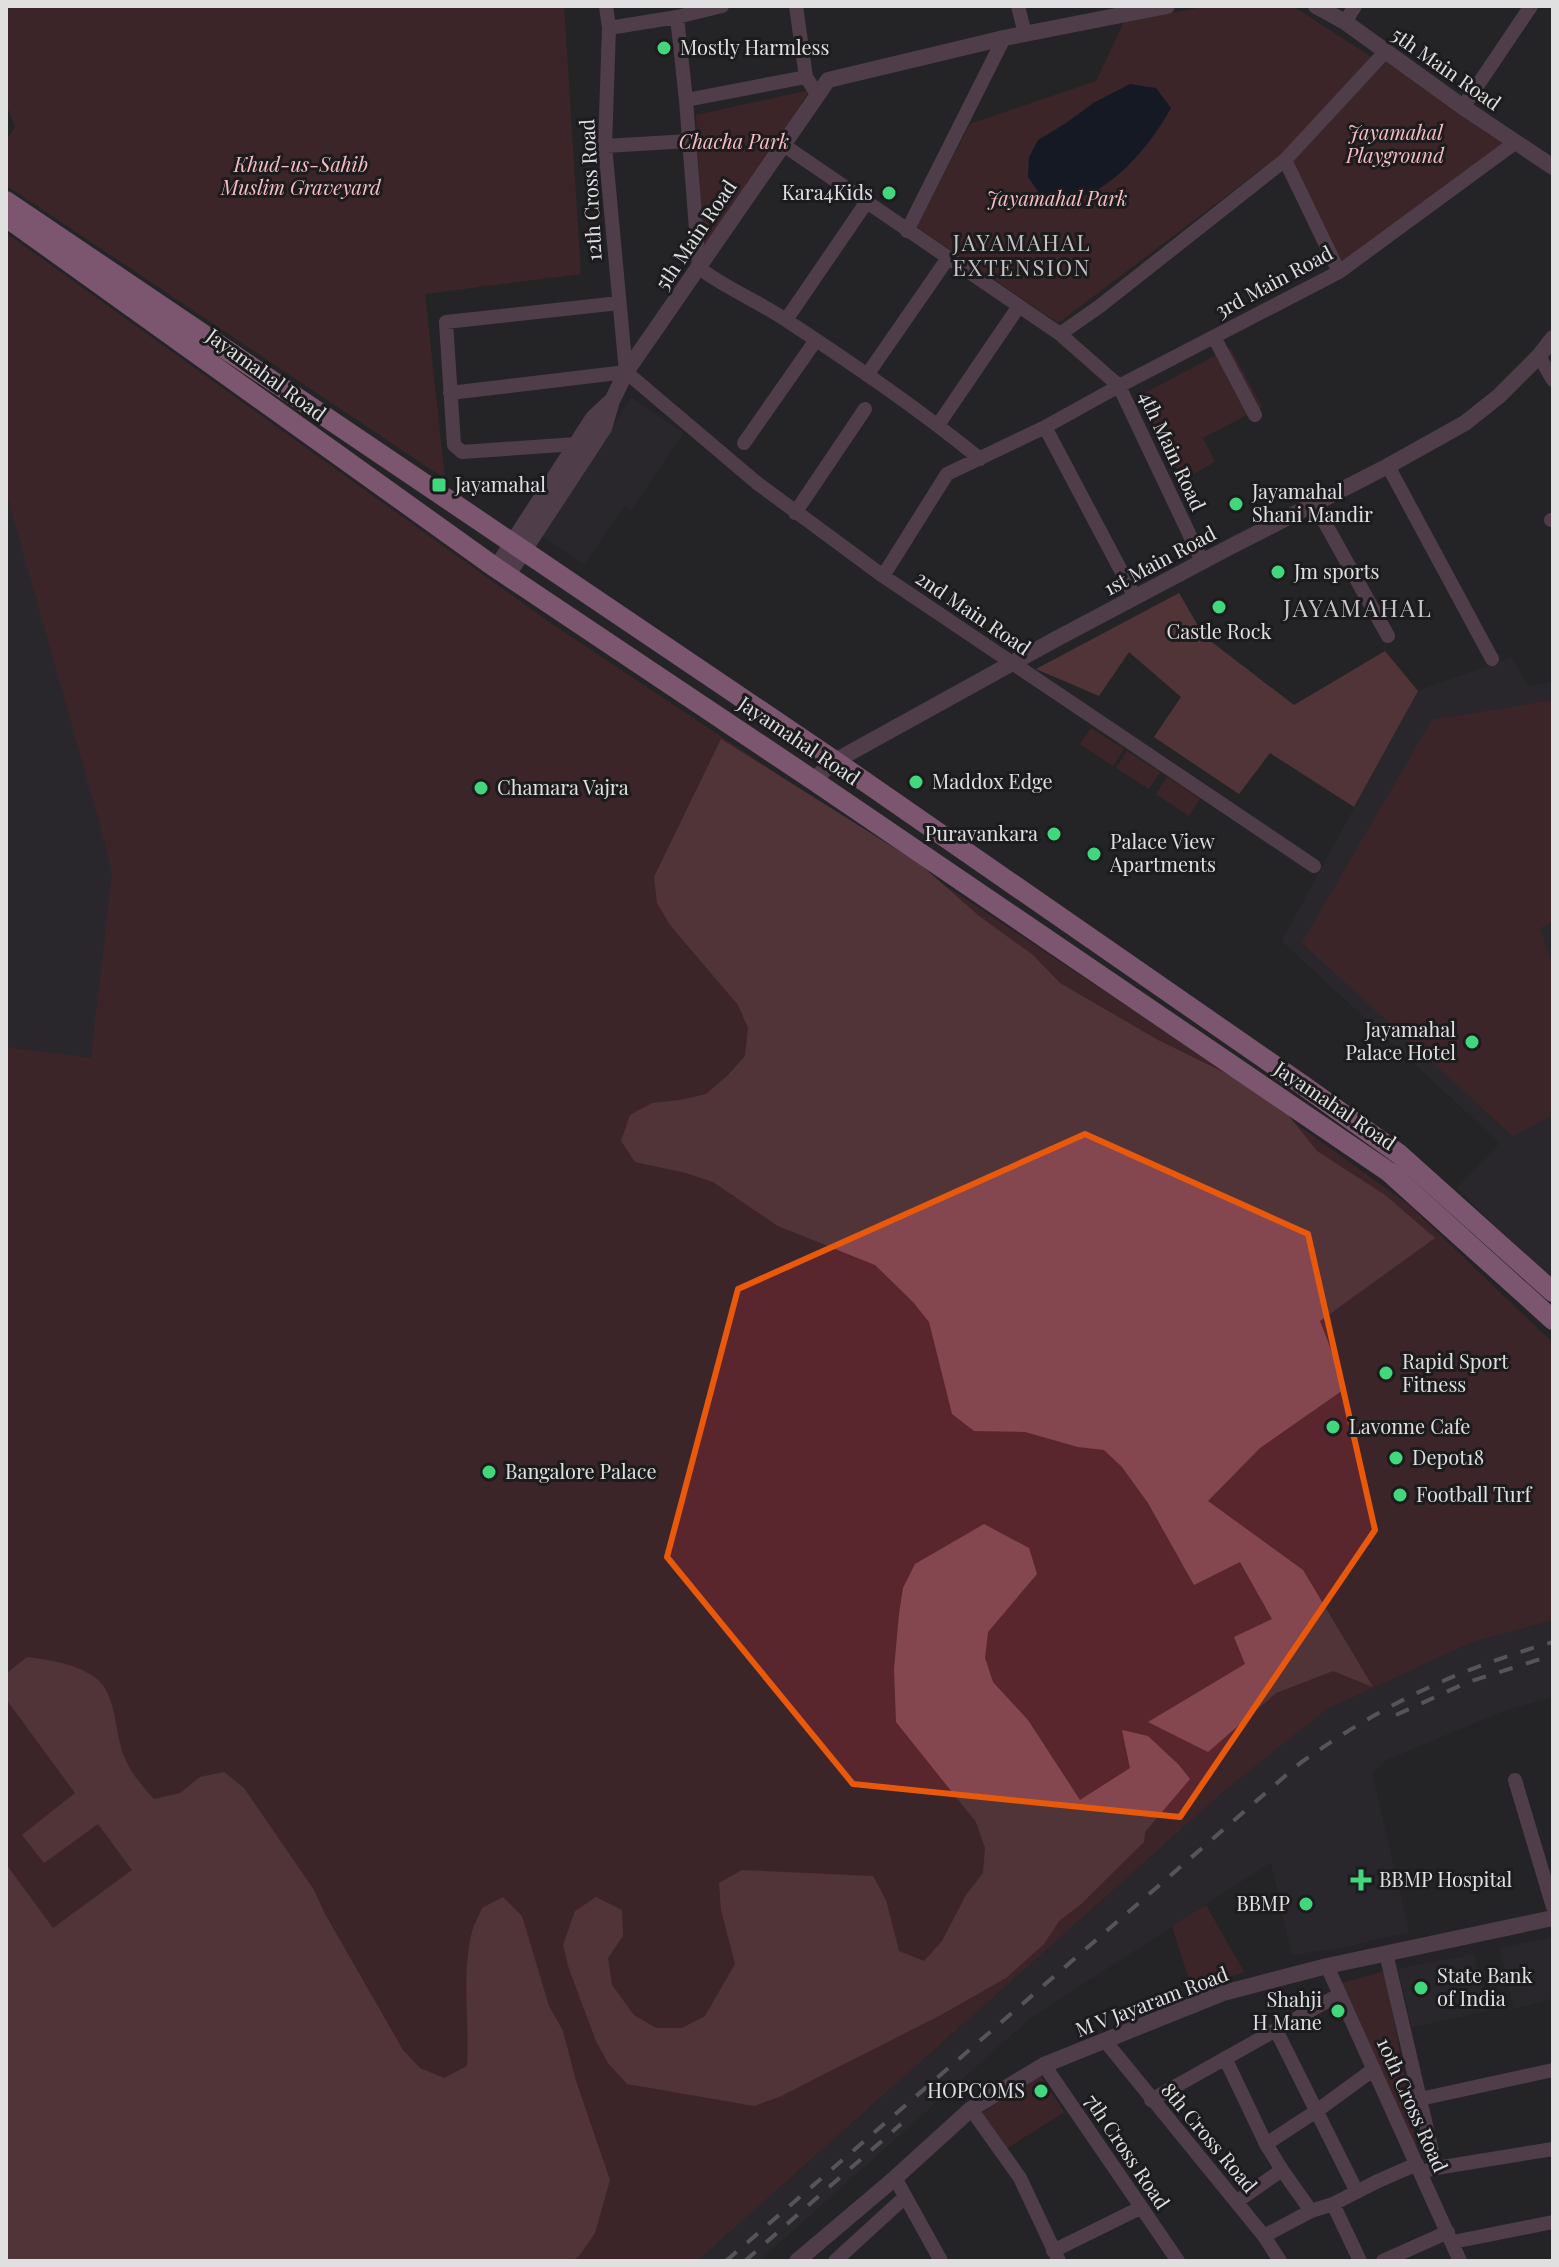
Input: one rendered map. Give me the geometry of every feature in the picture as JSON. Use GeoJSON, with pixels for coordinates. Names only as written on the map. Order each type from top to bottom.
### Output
{"type":"FeatureCollection","features":[{"type":"Feature","properties":{"kind":"main road","name":"Jayamahal Road"},"geometry":{"type":"LineString","coordinates":[[6,201],[835,761],[1291,1077],[1399,1154],[1553,1292]]}},
{"type":"Feature","properties":{"kind":"main road","name":"Jayamahal Road"},"geometry":{"type":"LineString","coordinates":[[6,217],[502,572],[1389,1172],[1553,1320]]}},
{"type":"Feature","properties":{"kind":"street","name":"12th Cross Road"},"geometry":{"type":"LineString","coordinates":[[606,6],[609,28],[605,146],[626,372]]}},
{"type":"Feature","properties":{"kind":"street"},"geometry":{"type":"LineString","coordinates":[[609,28],[722,6]]}},
{"type":"Feature","properties":{"kind":"street"},"geometry":{"type":"LineString","coordinates":[[796,6],[806,77],[817,94]]}},
{"type":"Feature","properties":{"kind":"street"},"geometry":{"type":"LineString","coordinates":[[1018,6],[1025,34]]}},
{"type":"Feature","properties":{"kind":"street","name":"5th Main Road"},"geometry":{"type":"LineString","coordinates":[[518,547],[604,428],[612,401],[626,372],[828,80],[1132,9],[1167,6]]}},
{"type":"Feature","properties":{"kind":"street","name":"5th Main Road"},"geometry":{"type":"LineString","coordinates":[[1316,6],[1345,22],[1553,167]]}},
{"type":"Feature","properties":{"kind":"street"},"geometry":{"type":"LineString","coordinates":[[1345,22],[1355,6]]}},
{"type":"Feature","properties":{"kind":"street"},"geometry":{"type":"LineString","coordinates":[[1463,107],[1531,6]]}},
{"type":"Feature","properties":{"kind":"street"},"geometry":{"type":"LineString","coordinates":[[677,17],[699,268],[816,340],[938,425],[980,459]]}},
{"type":"Feature","properties":{"kind":"street"},"geometry":{"type":"LineString","coordinates":[[907,231],[1004,38]]}},
{"type":"Feature","properties":{"kind":"street"},"geometry":{"type":"LineString","coordinates":[[1060,334],[1285,160],[1386,51]]}},
{"type":"Feature","properties":{"kind":"street"},"geometry":{"type":"LineString","coordinates":[[686,100],[806,77]]}},
{"type":"Feature","properties":{"kind":"street"},"geometry":{"type":"LineString","coordinates":[[605,146],[689,141]]}},
{"type":"Feature","properties":{"kind":"street","name":"3rd Main Road"},"geometry":{"type":"LineString","coordinates":[[883,576],[947,474],[1045,427],[1339,272],[1516,142]]}},
{"type":"Feature","properties":{"kind":"street","name":"4th Main Road"},"geometry":{"type":"LineString","coordinates":[[782,144],[1060,334],[1119,386],[1202,561]]}},
{"type":"Feature","properties":{"kind":"street"},"geometry":{"type":"LineString","coordinates":[[1285,160],[1339,272]]}},
{"type":"Feature","properties":{"kind":"street"},"geometry":{"type":"LineString","coordinates":[[786,320],[866,203]]}},
{"type":"Feature","properties":{"kind":"street"},"geometry":{"type":"LineString","coordinates":[[867,375],[948,258]]}},
{"type":"Feature","properties":{"kind":"street"},"geometry":{"type":"LineString","coordinates":[[576,444],[462,452],[454,445],[446,322],[619,303]]}},
{"type":"Feature","properties":{"kind":"street"},"geometry":{"type":"LineString","coordinates":[[938,425],[1019,306]]}},
{"type":"Feature","properties":{"kind":"street"},"geometry":{"type":"LineString","coordinates":[[1214,337],[1255,415]]}},
{"type":"Feature","properties":{"kind":"street","name":"1st Main Road"},"geometry":{"type":"LineString","coordinates":[[813,780],[835,761],[1012,663],[1465,423],[1499,396],[1553,338]]}},
{"type":"Feature","properties":{"kind":"street"},"geometry":{"type":"LineString","coordinates":[[744,443],[816,340]]}},
{"type":"Feature","properties":{"kind":"street"},"geometry":{"type":"LineString","coordinates":[[1539,356],[1553,380]]}},
{"type":"Feature","properties":{"kind":"street"},"geometry":{"type":"LineString","coordinates":[[450,393],[626,372]]}},
{"type":"Feature","properties":{"kind":"street","name":"2nd Main Road"},"geometry":{"type":"LineString","coordinates":[[626,372],[795,513],[883,576],[1314,866]]}},
{"type":"Feature","properties":{"kind":"street","name":"5th Main Road"},"geometry":{"type":"LineString","coordinates":[[518,547],[576,444],[593,418],[612,401]]}},
{"type":"Feature","properties":{"kind":"street"},"geometry":{"type":"LineString","coordinates":[[795,513],[865,409]]}},
{"type":"Feature","properties":{"kind":"street"},"geometry":{"type":"LineString","coordinates":[[1045,427],[1135,597]]}},
{"type":"Feature","properties":{"kind":"street"},"geometry":{"type":"LineString","coordinates":[[1388,466],[1492,659]]}},
{"type":"Feature","properties":{"kind":"street"},"geometry":{"type":"LineString","coordinates":[[1315,505],[1388,636]]}},
{"type":"Feature","properties":{"kind":"street"},"geometry":{"type":"LineString","coordinates":[[502,572],[518,547]]}},
{"type":"Feature","properties":{"kind":"street"},"geometry":{"type":"LineString","coordinates":[[1515,1780],[1553,1907]]}},
{"type":"Feature","properties":{"kind":"street","name":"M V Jayaram Road"},"geometry":{"type":"LineString","coordinates":[[889,2183],[971,2109],[1044,2065],[1223,1993],[1327,1966],[1553,1918]]}},
{"type":"Feature","properties":{"kind":"street"},"geometry":{"type":"LineString","coordinates":[[1386,1953],[1436,2168]]}},
{"type":"Feature","properties":{"kind":"street","name":"10th Cross Road"},"geometry":{"type":"LineString","coordinates":[[1327,1966],[1460,2261]]}},
{"type":"Feature","properties":{"kind":"street"},"geometry":{"type":"LineString","coordinates":[[1151,2100],[1340,1994]]}},
{"type":"Feature","properties":{"kind":"street"},"geometry":{"type":"LineString","coordinates":[[1276,2030],[1357,2192]]}},
{"type":"Feature","properties":{"kind":"street","name":"8th Cross Road"},"geometry":{"type":"LineString","coordinates":[[1106,2042],[1264,2236],[1280,2261]]}},
{"type":"Feature","properties":{"kind":"street"},"geometry":{"type":"LineString","coordinates":[[1225,2058],[1266,2144],[1311,2211]]}},
{"type":"Feature","properties":{"kind":"street","name":"7th Cross Road"},"geometry":{"type":"LineString","coordinates":[[1044,2065],[1178,2261]]}},
{"type":"Feature","properties":{"kind":"street"},"geometry":{"type":"LineString","coordinates":[[1266,2144],[1374,2069]]}},
{"type":"Feature","properties":{"kind":"street"},"geometry":{"type":"LineString","coordinates":[[1420,2099],[1553,2070]]}},
{"type":"Feature","properties":{"kind":"street"},"geometry":{"type":"LineString","coordinates":[[971,2109],[1020,2178],[1056,2256],[1140,2208]]}},
{"type":"Feature","properties":{"kind":"street"},"geometry":{"type":"LineString","coordinates":[[1264,2236],[1311,2211],[1419,2168],[1553,2149]]}},
{"type":"Feature","properties":{"kind":"street"},"geometry":{"type":"LineString","coordinates":[[1236,2202],[1282,2170]]}},
{"type":"Feature","properties":{"kind":"street"},"geometry":{"type":"LineString","coordinates":[[889,2183],[905,2197],[941,2261]]}},
{"type":"Feature","properties":{"kind":"street"},"geometry":{"type":"LineString","coordinates":[[797,2261],[889,2183]]}},
{"type":"Feature","properties":{"kind":"street"},"geometry":{"type":"LineString","coordinates":[[812,2261],[872,2210],[889,2183]]}},
{"type":"Feature","properties":{"kind":"street"},"geometry":{"type":"LineString","coordinates":[[835,2261],[905,2197]]}},
{"type":"Feature","properties":{"kind":"street"},"geometry":{"type":"LineString","coordinates":[[1333,2204],[1360,2261]]}},
{"type":"Feature","properties":{"kind":"street"},"geometry":{"type":"LineString","coordinates":[[1383,2261],[1450,2237],[1553,2222]]}},
{"type":"Feature","properties":{"kind":"highlighted area"},"geometry":{"type":"Polygon","coordinates":[[[1085,1134],[1308,1234],[1375,1530],[1180,1817],[853,1784],[667,1557],[738,1289],[1085,1134]]]}},
{"type":"Feature","properties":{"kind":"shaded area"},"geometry":{"type":"Polygon","coordinates":[[[631,398],[683,433],[631,510],[624,506],[584,564],[543,536],[631,398]]]}},
{"type":"Feature","properties":{"kind":"shaded area"},"geometry":{"type":"Polygon","coordinates":[[[6,492],[112,873],[91,1059],[6,1047],[6,492]]]}},
{"type":"Feature","properties":{"kind":"shaded area"},"geometry":{"type":"Polygon","coordinates":[[[1179,593],[1204,636],[1294,705],[1385,651],[1418,691],[1354,807],[1270,753],[1239,794],[1154,737],[1181,697],[1129,652],[1099,696],[1036,669],[1179,593]]]}},
{"type":"Feature","properties":{"kind":"shaded area","name":"Jayamahal Palace Hotel"},"geometry":{"type":"Polygon","coordinates":[[[1511,658],[1529,686],[1553,682],[1553,1282],[1457,1188],[1500,1143],[1282,941],[1418,691],[1511,658]]]}},
{"type":"Feature","properties":{"kind":"shaded area"},"geometry":{"type":"Polygon","coordinates":[[[721,739],[920,864],[979,916],[1033,955],[1060,983],[1158,1040],[1266,1093],[1317,1151],[1385,1195],[1435,1238],[1320,1321],[1346,1388],[1260,1448],[1208,1501],[1303,1570],[1373,1687],[1333,1671],[1276,1693],[1208,1752],[1148,1722],[1245,1664],[1234,1637],[1272,1619],[1240,1562],[1194,1585],[1148,1503],[1122,1467],[1104,1450],[1078,1447],[1025,1432],[974,1431],[952,1414],[929,1322],[875,1265],[778,1226],[713,1182],[635,1162],[621,1141],[630,1115],[652,1103],[706,1094],[745,1056],[748,1028],[738,1005],[670,925],[657,903],[654,877],[721,739]]]}},
{"type":"Feature","properties":{"kind":"shaded area"},"geometry":{"type":"Polygon","coordinates":[[[984,1524],[1029,1548],[1037,1574],[988,1632],[985,1658],[993,1682],[1028,1720],[1080,1800],[1130,1768],[1122,1730],[1148,1736],[1190,1779],[1145,1832],[1144,1842],[1080,1905],[1059,1921],[1044,1944],[1006,1978],[939,2016],[779,2097],[754,2106],[627,2084],[608,2063],[596,2041],[563,1945],[575,1911],[596,1897],[622,1910],[623,1936],[608,1958],[612,1985],[634,2015],[656,2028],[682,2028],[705,2016],[735,1964],[721,1910],[719,1883],[742,1870],[873,1876],[886,1900],[899,1951],[924,1961],[942,1941],[966,1895],[983,1873],[985,1848],[976,1822],[896,1722],[894,1669],[899,1614],[903,1588],[915,1564],[984,1524]]]}},
{"type":"Feature","properties":{"kind":"shaded area"},"geometry":{"type":"Polygon","coordinates":[[[1553,1620],[1553,1697],[1508,1709],[1388,1759],[1372,1773],[1409,1932],[1292,1955],[1271,1862],[1029,2019],[759,2261],[697,2261],[1225,1790],[1327,1709],[1472,1642],[1553,1620]]]}},
{"type":"Feature","properties":{"kind":"shaded area"},"geometry":{"type":"Polygon","coordinates":[[[27,1657],[73,1666],[97,1679],[108,1694],[126,1761],[154,1799],[180,1793],[200,1777],[224,1772],[244,1788],[314,1890],[403,2050],[420,2068],[444,2078],[467,2066],[466,1982],[473,1929],[482,1908],[503,1897],[522,1916],[549,2006],[563,2031],[576,2081],[610,2180],[595,2233],[579,2256],[572,2261],[6,2261],[6,1864],[53,1928],[132,1870],[98,1824],[44,1863],[22,1835],[75,1793],[6,1699],[7,1673],[27,1657]]]}},
{"type":"Feature","properties":{"kind":"shaded area"},"geometry":{"type":"Polygon","coordinates":[[[1553,1937],[1553,1998],[1514,2009],[1500,1948],[1553,1937]]]}},
{"type":"Feature","properties":{"kind":"shaded area"},"geometry":{"type":"Polygon","coordinates":[[[1474,1954],[1487,2011],[1412,2027],[1398,1969],[1474,1954]]]}},
{"type":"Feature","properties":{"kind":"green space","name":"Khud-us-Sahib Muslim Graveyard"},"geometry":{"type":"Polygon","coordinates":[[[6,6],[564,6],[581,274],[425,294],[445,479],[6,185],[6,141],[15,127],[6,104],[6,6]]]}},
{"type":"Feature","properties":{"kind":"green space","name":"Jayamahal Park"},"geometry":{"type":"Polygon","coordinates":[[[1207,6],[1294,7],[1373,58],[1283,153],[1058,323],[917,227],[970,124],[1096,81],[1124,22],[1207,6]]]}},
{"type":"Feature","properties":{"kind":"green space","name":"Jayamahal Playground"},"geometry":{"type":"Polygon","coordinates":[[[1386,62],[1506,141],[1342,262],[1292,159],[1386,62]]]}},
{"type":"Feature","properties":{"kind":"green space","name":"Chacha Park"},"geometry":{"type":"Polygon","coordinates":[[[810,90],[703,252],[696,115],[810,90]]]}},
{"type":"Feature","properties":{"kind":"green space"},"geometry":{"type":"Polygon","coordinates":[[[6,233],[552,624],[1206,1059],[1409,1205],[1553,1343],[1553,1620],[1472,1642],[1327,1709],[1225,1790],[697,2261],[6,2261],[6,1047],[91,1058],[112,873],[6,492],[6,233]]]}},
{"type":"Feature","properties":{"kind":"green space"},"geometry":{"type":"Polygon","coordinates":[[[1230,348],[1262,407],[1203,438],[1215,462],[1183,479],[1139,396],[1230,348]]]}},
{"type":"Feature","properties":{"kind":"green space","name":"Jayamahal Palace Hotel"},"geometry":{"type":"Polygon","coordinates":[[[1553,700],[1553,922],[1540,928],[1553,967],[1553,1115],[1513,1136],[1302,943],[1432,720],[1553,700]]]}},
{"type":"Feature","properties":{"kind":"green space"},"geometry":{"type":"Polygon","coordinates":[[[1091,728],[1124,749],[1113,766],[1080,744],[1091,728]]]}},
{"type":"Feature","properties":{"kind":"green space"},"geometry":{"type":"Polygon","coordinates":[[[1127,751],[1160,772],[1149,789],[1116,768],[1127,751]]]}},
{"type":"Feature","properties":{"kind":"green space"},"geometry":{"type":"Polygon","coordinates":[[[1167,777],[1200,799],[1189,816],[1156,794],[1167,777]]]}},
{"type":"Feature","properties":{"kind":"green space"},"geometry":{"type":"Polygon","coordinates":[[[1206,1905],[1244,1972],[1192,1989],[1172,1926],[1206,1905]]]}},
{"type":"Feature","properties":{"kind":"green space"},"geometry":{"type":"Polygon","coordinates":[[[1385,1971],[1417,2148],[1415,2149],[1342,1983],[1385,1971]]]}},
{"type":"Feature","properties":{"kind":"green space"},"geometry":{"type":"Polygon","coordinates":[[[1040,2075],[1064,2112],[1006,2149],[982,2113],[1040,2075]]]}},
{"type":"Feature","properties":{"kind":"water"},"geometry":{"type":"Polygon","coordinates":[[[1130,84],[1156,88],[1171,108],[1141,152],[1113,179],[1082,197],[1057,201],[1042,197],[1028,177],[1029,157],[1038,140],[1095,102],[1130,84]]]}},
{"type":"Feature","properties":{"kind":"railway"},"geometry":{"type":"LineString","coordinates":[[726,2261],[1299,1764],[1360,1724],[1420,1691],[1553,1642]]}},
{"type":"Feature","properties":{"kind":"railway"},"geometry":{"type":"LineString","coordinates":[[1396,1715],[1468,1682],[1553,1655]]}},
{"type":"Feature","properties":{"kind":"railway"},"geometry":{"type":"LineString","coordinates":[[745,2261],[901,2124]]}},
{"type":"Feature","properties":{"kind":"place","name":"Mostly Harmless"},"geometry":{"type":"Point","coordinates":[664,48]}},
{"type":"Feature","properties":{"kind":"place","name":"Kara4Kids"},"geometry":{"type":"Point","coordinates":[889,193]}},
{"type":"Feature","properties":{"kind":"place","name":"Jayamahal"},"geometry":{"type":"Point","coordinates":[439,485]}},
{"type":"Feature","properties":{"kind":"place","name":"Jayamahal Shani Mandir"},"geometry":{"type":"Point","coordinates":[1236,504]}},
{"type":"Feature","properties":{"kind":"place","name":"Jm sports"},"geometry":{"type":"Point","coordinates":[1278,572]}},
{"type":"Feature","properties":{"kind":"place","name":"Castle Rock"},"geometry":{"type":"Point","coordinates":[1219,607]}},
{"type":"Feature","properties":{"kind":"place","name":"Maddox Edge"},"geometry":{"type":"Point","coordinates":[916,782]}},
{"type":"Feature","properties":{"kind":"place","name":"Chamara Vajra"},"geometry":{"type":"Point","coordinates":[481,788]}},
{"type":"Feature","properties":{"kind":"place","name":"Puravankara"},"geometry":{"type":"Point","coordinates":[1054,834]}},
{"type":"Feature","properties":{"kind":"place","name":"Palace View Apartments"},"geometry":{"type":"Point","coordinates":[1094,854]}},
{"type":"Feature","properties":{"kind":"place","name":"Jayamahal Palace Hotel"},"geometry":{"type":"Point","coordinates":[1472,1042]}},
{"type":"Feature","properties":{"kind":"place","name":"Rapid Sport Fitness"},"geometry":{"type":"Point","coordinates":[1386,1373]}},
{"type":"Feature","properties":{"kind":"place","name":"Lavonne Cafe"},"geometry":{"type":"Point","coordinates":[1333,1427]}},
{"type":"Feature","properties":{"kind":"place","name":"Depot18"},"geometry":{"type":"Point","coordinates":[1396,1458]}},
{"type":"Feature","properties":{"kind":"place","name":"Bangalore Palace"},"geometry":{"type":"Point","coordinates":[489,1472]}},
{"type":"Feature","properties":{"kind":"place","name":"Football Turf"},"geometry":{"type":"Point","coordinates":[1400,1495]}},
{"type":"Feature","properties":{"kind":"place","name":"BBMP Hospital"},"geometry":{"type":"Point","coordinates":[1361,1880]}},
{"type":"Feature","properties":{"kind":"place","name":"BBMP"},"geometry":{"type":"Point","coordinates":[1306,1904]}},
{"type":"Feature","properties":{"kind":"place","name":"State Bank of India"},"geometry":{"type":"Point","coordinates":[1421,1988]}},
{"type":"Feature","properties":{"kind":"place","name":"Shahji H Mane"},"geometry":{"type":"Point","coordinates":[1338,2011]}},
{"type":"Feature","properties":{"kind":"place","name":"HOPCOMS"},"geometry":{"type":"Point","coordinates":[1041,2091]}},
{"type":"Feature","properties":{"kind":"district","name":"JAYAMAHAL EXTENSION"},"geometry":{"type":"Point","coordinates":[1022,256]}},
{"type":"Feature","properties":{"kind":"district","name":"JAYAMAHAL"},"geometry":{"type":"Point","coordinates":[1358,609]}}]}
